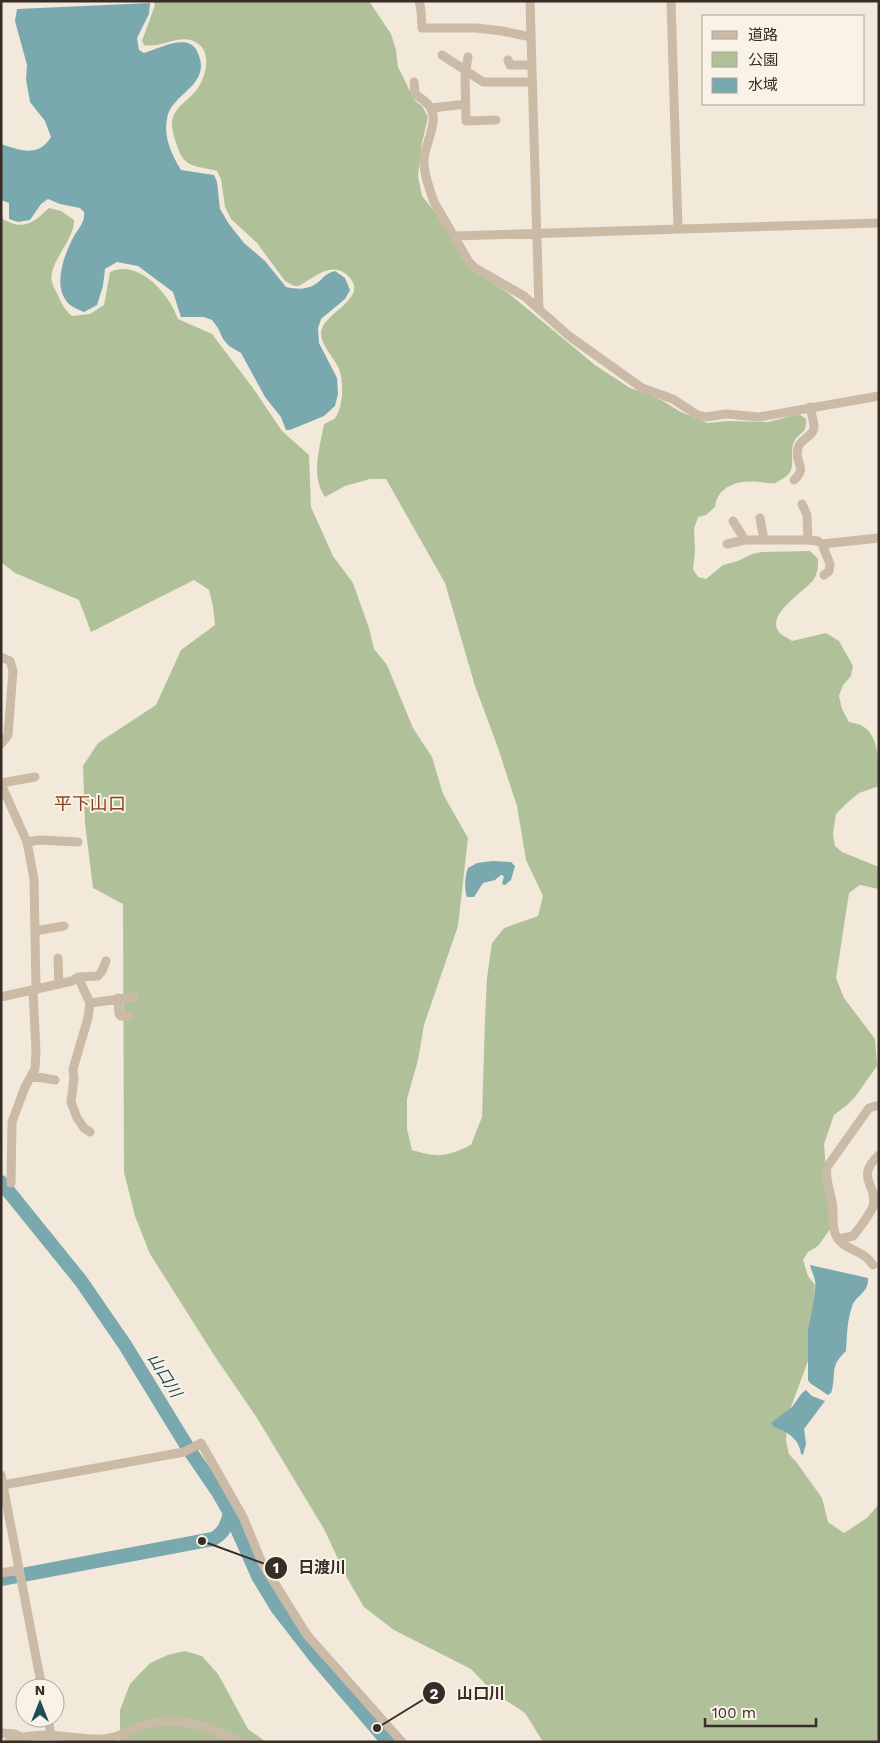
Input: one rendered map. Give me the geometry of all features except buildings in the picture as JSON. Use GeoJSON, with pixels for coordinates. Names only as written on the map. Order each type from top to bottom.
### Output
{"type":"FeatureCollection","features":[{"type":"Feature","properties":{"kind":"street"},"geometry":{"type":"LineString","coordinates":[[419,1],[422,28],[476,28],[502,31],[531,38]]}},
{"type":"Feature","properties":{"kind":"street"},"geometry":{"type":"LineString","coordinates":[[530,1],[539,309]]}},
{"type":"Feature","properties":{"kind":"street"},"geometry":{"type":"LineString","coordinates":[[671,1],[678,229]]}},
{"type":"Feature","properties":{"kind":"street"},"geometry":{"type":"LineString","coordinates":[[442,55],[483,82],[532,82]]}},
{"type":"Feature","properties":{"kind":"street"},"geometry":{"type":"LineString","coordinates":[[468,56],[466,72],[466,121],[496,120]]}},
{"type":"Feature","properties":{"kind":"street"},"geometry":{"type":"LineString","coordinates":[[508,60],[510,64],[532,65]]}},
{"type":"Feature","properties":{"kind":"street"},"geometry":{"type":"LineString","coordinates":[[414,82],[416,94],[432,108],[431,130],[423,162],[434,202],[469,262],[475,268],[515,290],[576,341],[642,388],[673,399],[697,415],[706,417],[726,414],[759,417],[879,396]]}},
{"type":"Feature","properties":{"kind":"street"},"geometry":{"type":"LineString","coordinates":[[432,108],[466,104]]}},
{"type":"Feature","properties":{"kind":"street"},"geometry":{"type":"LineString","coordinates":[[455,236],[879,223]]}},
{"type":"Feature","properties":{"kind":"street"},"geometry":{"type":"LineString","coordinates":[[794,480],[801,470],[797,456],[798,448],[802,441],[812,432],[814,426],[810,407]]}},
{"type":"Feature","properties":{"kind":"street"},"geometry":{"type":"LineString","coordinates":[[802,504],[807,515],[808,540]]}},
{"type":"Feature","properties":{"kind":"street"},"geometry":{"type":"LineString","coordinates":[[760,518],[764,540]]}},
{"type":"Feature","properties":{"kind":"street"},"geometry":{"type":"LineString","coordinates":[[733,521],[746,540]]}},
{"type":"Feature","properties":{"kind":"street"},"geometry":{"type":"LineString","coordinates":[[727,544],[746,540],[808,540],[822,544],[879,538]]}},
{"type":"Feature","properties":{"kind":"street"},"geometry":{"type":"LineString","coordinates":[[822,544],[830,564],[829,570],[824,575]]}},
{"type":"Feature","properties":{"kind":"street"},"geometry":{"type":"LineString","coordinates":[[1,657],[10,661],[13,671],[8,735],[1,744]]}},
{"type":"Feature","properties":{"kind":"street"},"geometry":{"type":"LineString","coordinates":[[11,1183],[12,1122],[14,1113],[35,1069],[34,879],[27,842],[1,784],[35,777]]}},
{"type":"Feature","properties":{"kind":"street"},"geometry":{"type":"LineString","coordinates":[[27,842],[40,840],[78,842]]}},
{"type":"Feature","properties":{"kind":"street"},"geometry":{"type":"LineString","coordinates":[[35,931],[64,926]]}},
{"type":"Feature","properties":{"kind":"street"},"geometry":{"type":"LineString","coordinates":[[58,958],[59,984]]}},
{"type":"Feature","properties":{"kind":"street"},"geometry":{"type":"LineString","coordinates":[[1,997],[78,978],[98,976],[106,961]]}},
{"type":"Feature","properties":{"kind":"street"},"geometry":{"type":"LineString","coordinates":[[78,978],[90,1003],[88,1018],[73,1069],[74,1078],[71,1102],[77,1118],[84,1128],[90,1132]]}},
{"type":"Feature","properties":{"kind":"street"},"geometry":{"type":"LineString","coordinates":[[90,1003],[134,997]]}},
{"type":"Feature","properties":{"kind":"street"},"geometry":{"type":"LineString","coordinates":[[118,998],[119,1014],[130,1017]]}},
{"type":"Feature","properties":{"kind":"street"},"geometry":{"type":"LineString","coordinates":[[31,1076],[55,1080]]}},
{"type":"Feature","properties":{"kind":"street"},"geometry":{"type":"LineString","coordinates":[[873,1266],[865,1255],[838,1239],[833,1228],[832,1200],[826,1177],[827,1167],[869,1108],[879,1105]]}},
{"type":"Feature","properties":{"kind":"street"},"geometry":{"type":"LineString","coordinates":[[838,1239],[853,1236],[873,1207],[872,1192],[867,1175],[870,1165],[879,1156]]}},
{"type":"Feature","properties":{"kind":"street"},"geometry":{"type":"LineString","coordinates":[[3,1485],[188,1451],[201,1443],[243,1517],[262,1563],[307,1635],[402,1742]]}},
{"type":"Feature","properties":{"kind":"street"},"geometry":{"type":"LineString","coordinates":[[1,1476],[3,1499],[40,1678]]}},
{"type":"Feature","properties":{"kind":"street"},"geometry":{"type":"LineString","coordinates":[[1,1573],[20,1574]]}},
{"type":"Feature","properties":{"kind":"street"},"geometry":{"type":"LineString","coordinates":[[8,1742],[22,1737],[51,1735],[104,1739],[147,1724],[173,1721],[196,1723],[240,1742]]}},
{"type":"Feature","properties":{"kind":"street"},"geometry":{"type":"LineString","coordinates":[[50,1728],[51,1735]]}},
{"type":"Feature","properties":{"kind":"street"},"geometry":{"type":"LineString","coordinates":[[1,1733],[15,1734],[22,1737]]}},
{"type":"Feature","properties":{"kind":"green space"},"geometry":{"type":"Polygon","coordinates":[[[153,1],[369,1],[391,34],[396,50],[398,67],[415,101],[422,106],[428,117],[422,143],[418,176],[422,196],[435,212],[471,270],[507,292],[595,365],[630,388],[663,401],[679,411],[707,423],[728,421],[768,422],[799,414],[806,419],[804,430],[794,442],[792,468],[788,475],[775,483],[737,483],[720,494],[715,507],[706,515],[698,517],[694,529],[695,552],[693,569],[698,577],[706,579],[723,565],[762,552],[810,551],[818,559],[814,579],[782,610],[777,618],[776,625],[780,633],[792,641],[826,633],[839,641],[853,666],[851,676],[843,685],[839,696],[842,709],[849,722],[861,725],[869,732],[878,754],[879,786],[859,793],[836,814],[833,834],[835,846],[842,852],[879,867],[879,889],[860,885],[849,893],[836,978],[844,998],[875,1039],[877,1066],[855,1097],[834,1115],[824,1144],[833,1225],[818,1246],[808,1252],[803,1260],[808,1276],[815,1285],[812,1334],[808,1361],[788,1415],[786,1441],[789,1454],[822,1498],[828,1522],[844,1533],[867,1518],[879,1504],[879,1742],[543,1742],[525,1713],[493,1692],[471,1669],[394,1630],[364,1607],[347,1578],[324,1529],[257,1418],[214,1355],[150,1254],[135,1216],[124,1172],[123,904],[93,888],[85,823],[83,766],[98,743],[156,705],[181,650],[215,625],[213,606],[209,590],[194,580],[91,632],[79,600],[15,573],[1,562],[1,210],[3,219],[10,223],[23,225],[38,218],[49,208],[61,211],[74,220],[70,236],[53,268],[52,275],[52,282],[61,303],[72,316],[90,314],[104,305],[110,272],[121,269],[132,270],[142,274],[161,290],[178,319],[212,334],[253,388],[282,431],[309,455],[311,507],[333,556],[353,583],[369,628],[374,649],[387,665],[413,728],[432,757],[443,794],[468,838],[458,926],[424,1025],[418,1060],[407,1099],[407,1129],[412,1150],[442,1155],[471,1145],[482,1117],[487,978],[492,943],[504,928],[538,916],[543,896],[526,860],[517,806],[475,686],[445,583],[386,479],[370,479],[345,486],[325,497],[320,489],[317,461],[324,424],[334,419],[337,414],[340,408],[342,393],[340,372],[323,342],[321,333],[329,318],[351,298],[354,290],[353,283],[346,274],[334,269],[322,272],[298,286],[285,281],[257,243],[231,219],[225,207],[221,179],[217,171],[191,165],[182,157],[173,130],[173,117],[175,112],[195,92],[201,83],[206,64],[205,52],[197,43],[184,39],[151,46],[144,45],[142,41],[155,5],[153,1]]]}},
{"type":"Feature","properties":{"kind":"green space"},"geometry":{"type":"Polygon","coordinates":[[[185,1651],[202,1656],[218,1674],[248,1729],[266,1742],[120,1742],[120,1710],[130,1684],[150,1663],[168,1655],[185,1651]]]}},
{"type":"Feature","properties":{"kind":"water"},"geometry":{"type":"Polygon","coordinates":[[[150,3],[149,14],[137,38],[139,50],[144,53],[172,43],[187,43],[193,45],[201,63],[200,73],[196,81],[176,102],[170,110],[167,119],[167,139],[181,170],[214,175],[217,182],[220,209],[229,224],[244,243],[265,261],[286,287],[300,289],[311,287],[335,271],[345,278],[350,290],[345,299],[321,319],[318,328],[319,343],[337,378],[338,394],[335,406],[324,416],[290,430],[286,430],[281,417],[265,397],[241,353],[229,346],[212,320],[204,317],[181,317],[173,292],[138,266],[117,262],[105,269],[103,286],[97,305],[84,312],[70,305],[64,298],[61,290],[61,271],[70,244],[84,219],[84,212],[80,208],[60,204],[48,199],[41,204],[30,220],[18,222],[9,219],[9,203],[1,200],[1,144],[29,151],[41,148],[51,137],[45,121],[30,102],[26,79],[27,65],[15,21],[17,9],[150,3]]]}},
{"type":"Feature","properties":{"kind":"water"},"geometry":{"type":"Polygon","coordinates":[[[493,861],[511,862],[515,866],[511,880],[505,885],[502,884],[504,876],[501,875],[495,880],[483,883],[474,897],[467,897],[465,882],[468,868],[477,863],[493,861]]]}},
{"type":"Feature","properties":{"kind":"water"},"geometry":{"type":"Polygon","coordinates":[[[810,1265],[868,1278],[867,1287],[853,1304],[848,1327],[846,1351],[834,1369],[832,1390],[828,1395],[808,1380],[808,1330],[815,1284],[810,1265]]]}},
{"type":"Feature","properties":{"kind":"water"},"geometry":{"type":"Polygon","coordinates":[[[806,1390],[812,1396],[825,1401],[804,1429],[806,1444],[803,1455],[795,1440],[771,1423],[792,1407],[806,1390]]]}},
{"type":"Feature","properties":{"kind":"waterway","name":"山口川"},"geometry":{"type":"LineString","coordinates":[[1,1182],[81,1281],[125,1345],[188,1448],[218,1492],[230,1513],[258,1576],[278,1609],[316,1658],[388,1742]]}},
{"type":"Feature","properties":{"kind":"waterway"},"geometry":{"type":"LineString","coordinates":[[1,1579],[213,1539],[224,1528],[230,1513]]}},
{"type":"Feature","properties":{"kind":"place","name":"日渡川"},"geometry":{"type":"Point","coordinates":[202,1541]}},
{"type":"Feature","properties":{"kind":"place","name":"山口川"},"geometry":{"type":"Point","coordinates":[377,1728]}},
{"type":"Feature","properties":{"kind":"district","name":"平下山口"},"geometry":{"type":"Point","coordinates":[90,804]}}]}
